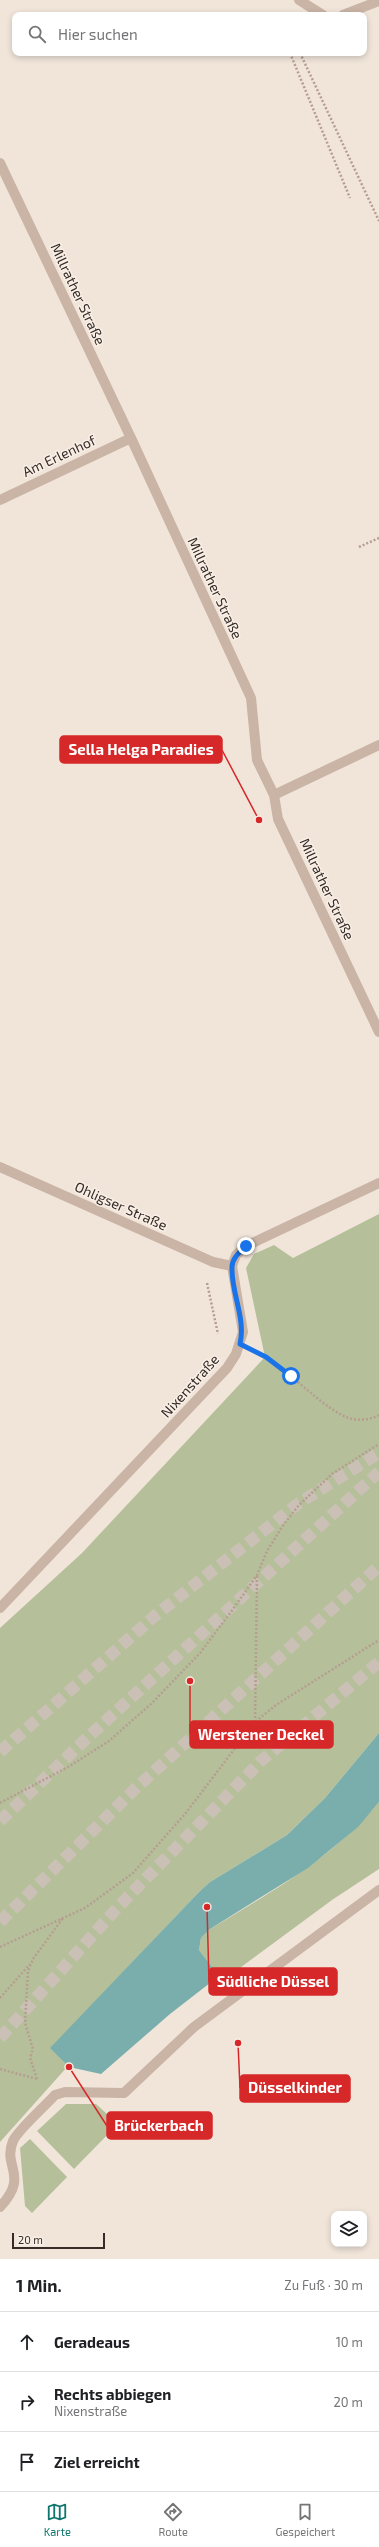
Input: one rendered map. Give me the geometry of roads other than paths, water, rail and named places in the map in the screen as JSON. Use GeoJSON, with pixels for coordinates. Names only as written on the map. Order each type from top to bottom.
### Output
{"type":"FeatureCollection","features":[{"type":"Feature","properties":{"kind":"street"},"geometry":{"type":"LineString","coordinates":[[299,0],[318,12]]}},
{"type":"Feature","properties":{"kind":"street"},"geometry":{"type":"LineString","coordinates":[[349,12],[379,0]]}},
{"type":"Feature","properties":{"kind":"street","name":"Millrather Straße"},"geometry":{"type":"LineString","coordinates":[[0,163],[131,438],[251,698],[257,760],[274,795],[278,819],[379,1032]]}},
{"type":"Feature","properties":{"kind":"street","name":"Am Erlenhof"},"geometry":{"type":"LineString","coordinates":[[0,500],[131,438]]}},
{"type":"Feature","properties":{"kind":"street"},"geometry":{"type":"LineString","coordinates":[[274,795],[379,745]]}},
{"type":"Feature","properties":{"kind":"street","name":"Ohligser Straße"},"geometry":{"type":"LineString","coordinates":[[0,1167],[213,1262],[232,1266]]}},
{"type":"Feature","properties":{"kind":"street"},"geometry":{"type":"LineString","coordinates":[[232,1266],[236,1255],[246,1246],[379,1183]]}},
{"type":"Feature","properties":{"kind":"street","name":"Nixenstraße"},"geometry":{"type":"LineString","coordinates":[[0,1608],[227,1368],[238,1349],[243,1332],[232,1266]]}},
{"type":"Feature","properties":{"kind":"street"},"geometry":{"type":"LineString","coordinates":[[0,2207],[11,2195],[15,2185],[11,2150],[13,2140],[55,2095],[65,2092],[124,2093],[194,2027],[379,1890]]}},
{"type":"Feature","properties":{"kind":"water"},"geometry":{"type":"Polygon","coordinates":[[[379,1733],[379,1802],[358,1827],[308,1868],[210,1929],[201,1938],[199,1950],[219,1976],[170,2014],[101,2074],[69,2067],[50,2048],[210,1882],[287,1835],[325,1798],[379,1733]]]}},
{"type":"Feature","properties":{"kind":"tunnel"},"geometry":{"type":"LineString","coordinates":[[0,1752],[157,1614],[299,1503],[379,1453]]}},
{"type":"Feature","properties":{"kind":"tunnel"},"geometry":{"type":"LineString","coordinates":[[0,1821],[87,1738],[379,1472]]}},
{"type":"Feature","properties":{"kind":"tunnel"},"geometry":{"type":"LineString","coordinates":[[0,1922],[135,1789],[379,1566]]}},
{"type":"Feature","properties":{"kind":"tunnel"},"geometry":{"type":"LineString","coordinates":[[0,2038],[119,1906],[261,1761],[379,1662]]}},
{"type":"Feature","properties":{"kind":"place","name":"Sella Helga Paradies"},"geometry":{"type":"Point","coordinates":[259,820]}},
{"type":"Feature","properties":{"kind":"place","name":"Werstener Deckel"},"geometry":{"type":"Point","coordinates":[190,1681]}},
{"type":"Feature","properties":{"kind":"place","name":"Südliche Düssel"},"geometry":{"type":"Point","coordinates":[207,1907]}},
{"type":"Feature","properties":{"kind":"place","name":"Düsselkinder"},"geometry":{"type":"Point","coordinates":[238,2043]}},
{"type":"Feature","properties":{"kind":"place","name":"Brückerbach"},"geometry":{"type":"Point","coordinates":[69,2067]}}]}
